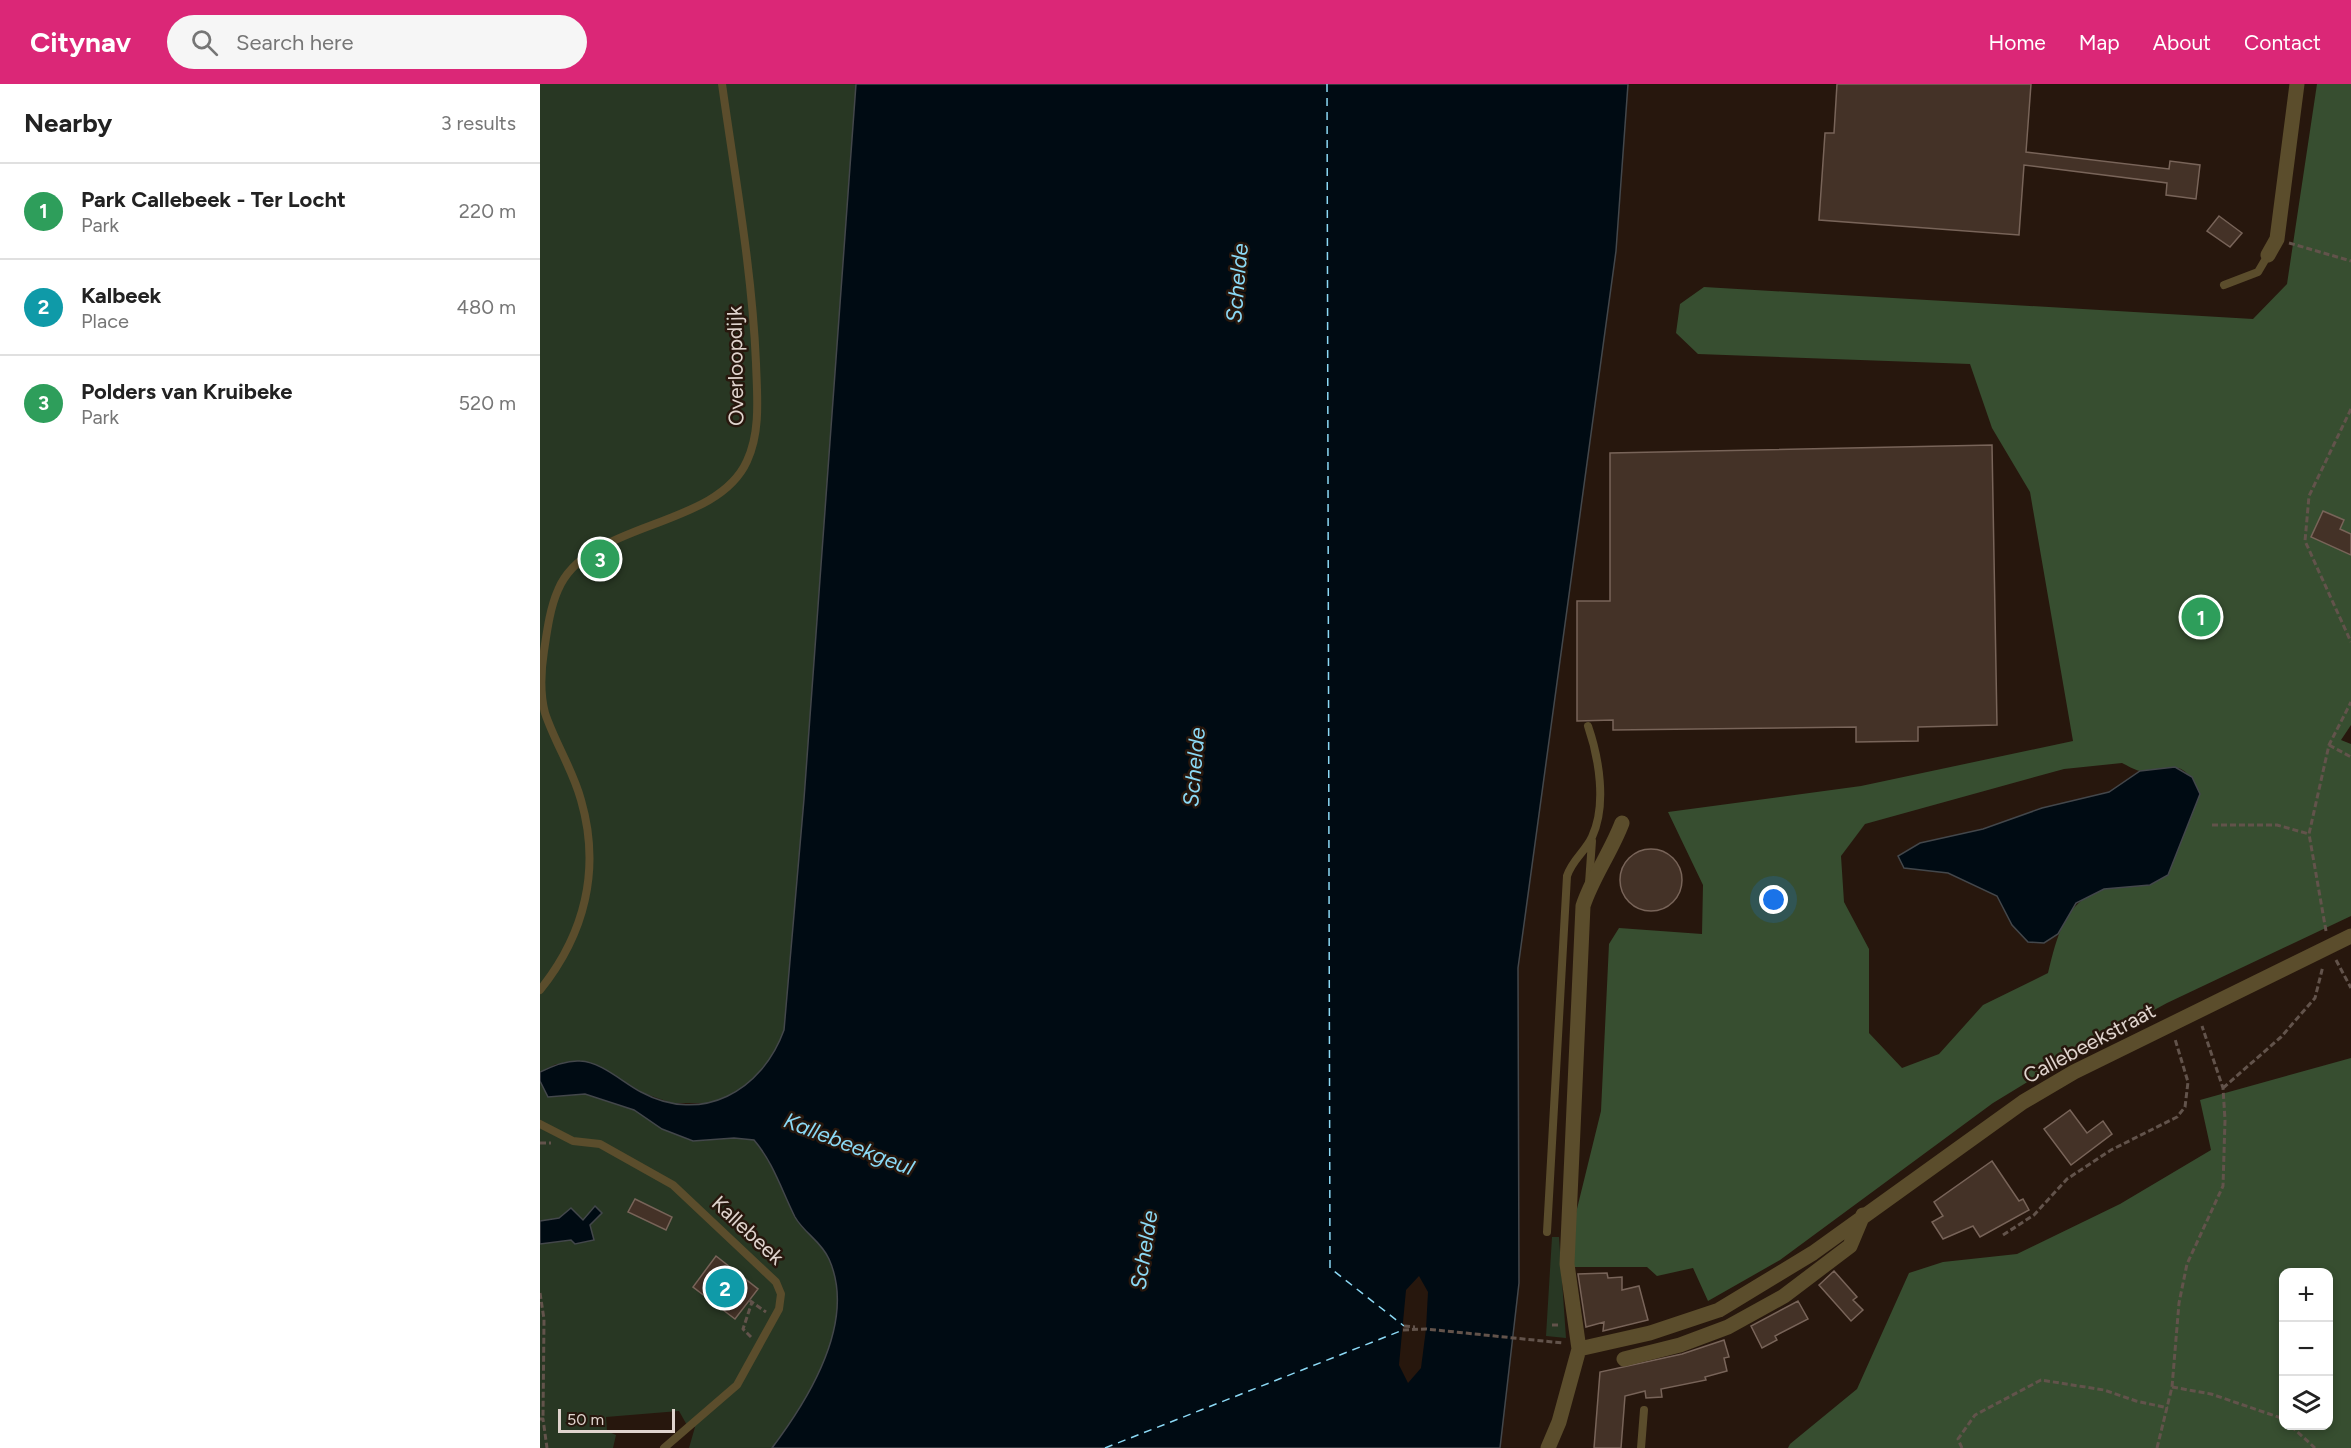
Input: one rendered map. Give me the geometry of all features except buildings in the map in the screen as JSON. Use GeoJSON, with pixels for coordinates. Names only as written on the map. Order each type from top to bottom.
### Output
{"type":"FeatureCollection","features":[{"type":"Feature","properties":{"kind":"street"},"geometry":{"type":"LineString","coordinates":[[2268,255],[2277,239],[2297,84]]}},
{"type":"Feature","properties":{"kind":"street"},"geometry":{"type":"LineString","coordinates":[[1548,1448],[1559,1422],[1579,1349],[1568,1254],[1583,906],[1589,887],[1603,867],[1622,823]]}},
{"type":"Feature","properties":{"kind":"street","name":"Callebeekstraat"},"geometry":{"type":"LineString","coordinates":[[1579,1349],[1650,1334],[1719,1310],[1813,1252],[2023,1102],[2083,1067],[2351,936]]}},
{"type":"Feature","properties":{"kind":"street"},"geometry":{"type":"LineString","coordinates":[[1624,1359],[1680,1345],[1728,1327],[1784,1296],[1850,1246],[1863,1215]]}},
{"type":"Feature","properties":{"kind":"lane","name":"Overloopdijk"},"geometry":{"type":"LineString","coordinates":[[540,990],[578,927],[590,886],[588,842],[581,800],[544,711],[541,678],[544,651],[558,589],[571,572],[602,548],[707,501],[730,485],[747,462],[754,435],[758,410],[754,313],[722,84]]}},
{"type":"Feature","properties":{"kind":"lane"},"geometry":{"type":"LineString","coordinates":[[2224,285],[2258,272],[2268,255]]}},
{"type":"Feature","properties":{"kind":"lane"},"geometry":{"type":"LineString","coordinates":[[1588,726],[1598,754],[1599,796],[1597,822],[1588,870],[1589,887]]}},
{"type":"Feature","properties":{"kind":"lane"},"geometry":{"type":"LineString","coordinates":[[1547,1232],[1567,876],[1570,866],[1593,835]]}},
{"type":"Feature","properties":{"kind":"lane","name":"Kallebeek"},"geometry":{"type":"LineString","coordinates":[[540,1125],[573,1141],[600,1144],[673,1185],[776,1282],[781,1294],[779,1309],[737,1385],[664,1448]]}},
{"type":"Feature","properties":{"kind":"lane"},"geometry":{"type":"LineString","coordinates":[[1641,1448],[1644,1410]]}},
{"type":"Feature","properties":{"kind":"path"},"geometry":{"type":"LineString","coordinates":[[2277,239],[2351,261]]}},
{"type":"Feature","properties":{"kind":"path"},"geometry":{"type":"LineString","coordinates":[[2351,410],[2309,496],[2305,541],[2351,642]]}},
{"type":"Feature","properties":{"kind":"path"},"geometry":{"type":"LineString","coordinates":[[2351,702],[2329,745],[2309,834],[2328,946],[2351,988]]}},
{"type":"Feature","properties":{"kind":"path"},"geometry":{"type":"LineString","coordinates":[[2329,745],[2351,757]]}},
{"type":"Feature","properties":{"kind":"path"},"geometry":{"type":"LineString","coordinates":[[2212,825],[2277,825],[2309,834]]}},
{"type":"Feature","properties":{"kind":"path"},"geometry":{"type":"LineString","coordinates":[[2223,1088],[2281,1037],[2315,998],[2328,946]]}},
{"type":"Feature","properties":{"kind":"path"},"geometry":{"type":"LineString","coordinates":[[2157,1448],[2172,1387],[2179,1303],[2187,1264],[2223,1186],[2225,1120],[2223,1088],[2196,1011]]}},
{"type":"Feature","properties":{"kind":"path"},"geometry":{"type":"LineString","coordinates":[[2003,1235],[2034,1215],[2067,1179],[2111,1150],[2177,1117],[2184,1107],[2188,1082],[2170,1023]]}},
{"type":"Feature","properties":{"kind":"path"},"geometry":{"type":"LineString","coordinates":[[540,1293],[544,1319],[541,1419],[547,1448]]}},
{"type":"Feature","properties":{"kind":"path"},"geometry":{"type":"LineString","coordinates":[[759,1345],[742,1329],[751,1301],[764,1311]]}},
{"type":"Feature","properties":{"kind":"path"},"geometry":{"type":"LineString","coordinates":[[1403,1328],[1562,1343],[1579,1349]]}},
{"type":"Feature","properties":{"kind":"path"},"geometry":{"type":"LineString","coordinates":[[1962,1448],[1958,1439],[1975,1416],[2041,1380],[2104,1390],[2136,1401],[2168,1408]]}},
{"type":"Feature","properties":{"kind":"path"},"geometry":{"type":"LineString","coordinates":[[2172,1387],[2211,1394],[2279,1418]]}},
{"type":"Feature","properties":{"kind":"path"},"geometry":{"type":"LineString","coordinates":[[2296,1430],[2315,1448]]}},
{"type":"Feature","properties":{"kind":"green space"},"geometry":{"type":"Polygon","coordinates":[[[540,84],[856,84],[804,799],[784,1030],[775,1054],[757,1077],[732,1095],[711,1103],[672,1103],[643,1093],[607,1071],[556,1064],[540,1072],[540,84]]]}},
{"type":"Feature","properties":{"kind":"green space"},"geometry":{"type":"Polygon","coordinates":[[[2317,84],[2351,84],[2351,725],[2341,740],[2351,744],[2351,916],[2167,1003],[2070,1056],[1993,1103],[1780,1260],[1708,1301],[1693,1268],[1657,1276],[1647,1267],[1573,1267],[1574,1221],[1601,1111],[1609,944],[1619,928],[1702,934],[1703,885],[1668,812],[1861,786],[2073,741],[2030,492],[1992,428],[1970,364],[1698,354],[1676,333],[1680,304],[1704,287],[2253,319],[2287,284],[2317,84]],[[2122,763],[2064,769],[1865,824],[1841,856],[1844,902],[1869,949],[1869,1033],[1902,1068],[1939,1054],[1983,1005],[2048,973],[2064,922],[2079,903],[2103,889],[2150,885],[2200,794],[2193,781],[2180,769],[2140,771],[2122,763]]]}},
{"type":"Feature","properties":{"kind":"green space"},"geometry":{"type":"Polygon","coordinates":[[[2351,1058],[2351,1448],[1788,1448],[1857,1389],[1909,1273],[1943,1262],[2017,1254],[2120,1204],[2211,1150],[2200,1100],[2351,1058]]]}},
{"type":"Feature","properties":{"kind":"green space"},"geometry":{"type":"Polygon","coordinates":[[[540,1081],[548,1097],[585,1094],[634,1110],[662,1129],[693,1141],[734,1138],[754,1140],[767,1158],[795,1217],[822,1247],[829,1259],[836,1283],[837,1308],[833,1334],[814,1383],[772,1448],[689,1448],[695,1427],[688,1427],[679,1411],[606,1417],[607,1431],[616,1435],[613,1448],[540,1448],[540,1081]]]}},
{"type":"Feature","properties":{"kind":"green space"},"geometry":{"type":"Polygon","coordinates":[[[1552,1237],[1559,1237],[1566,1338],[1546,1336],[1552,1237]]]}},
{"type":"Feature","properties":{"kind":"water"},"geometry":{"type":"Polygon","coordinates":[[[856,84],[1628,84],[1616,251],[1518,968],[1519,1283],[1500,1448],[772,1448],[814,1383],[833,1334],[837,1308],[836,1283],[829,1259],[822,1247],[795,1217],[767,1158],[754,1140],[734,1138],[693,1141],[662,1129],[634,1110],[585,1094],[548,1097],[540,1081],[540,1072],[564,1062],[588,1062],[641,1092],[664,1101],[686,1105],[707,1103],[727,1096],[745,1085],[761,1070],[774,1052],[784,1030],[804,799],[856,84]]]}},
{"type":"Feature","properties":{"kind":"water"},"geometry":{"type":"Polygon","coordinates":[[[2175,767],[2192,777],[2200,794],[2168,875],[2150,885],[2104,889],[2076,903],[2058,934],[2044,943],[2028,942],[2012,925],[1997,896],[1948,873],[1904,868],[1898,856],[1920,843],[1983,829],[2042,808],[2109,792],[2140,771],[2175,767]]]}},
{"type":"Feature","properties":{"kind":"water"},"geometry":{"type":"Polygon","coordinates":[[[595,1206],[602,1213],[590,1225],[594,1240],[575,1244],[571,1240],[540,1244],[540,1221],[559,1218],[571,1208],[583,1220],[595,1206]]]}},
{"type":"Feature","properties":{"kind":"pier"},"geometry":{"type":"Polygon","coordinates":[[[1419,1276],[1428,1292],[1426,1329],[1421,1368],[1408,1383],[1399,1365],[1406,1290],[1419,1276]]]}},
{"type":"Feature","properties":{"kind":"ferry route"},"geometry":{"type":"LineString","coordinates":[[1327,84],[1330,1268],[1404,1326]]}},
{"type":"Feature","properties":{"kind":"ferry route"},"geometry":{"type":"LineString","coordinates":[[1105,1448],[1403,1330]]}},
{"type":"Feature","properties":{"kind":"place","name":"Polders van Kruibeke"},"geometry":{"type":"Point","coordinates":[600,559]}},
{"type":"Feature","properties":{"kind":"place","name":"Park Callebeek - Ter Locht"},"geometry":{"type":"Point","coordinates":[2201,617]}},
{"type":"Feature","properties":{"kind":"place","name":"Kalbeek"},"geometry":{"type":"Point","coordinates":[725,1288]}},
{"type":"Feature","properties":{"kind":"water label","name":"Schelde"},"geometry":{"type":"Point","coordinates":[1237,283]}},
{"type":"Feature","properties":{"kind":"water label","name":"Schelde"},"geometry":{"type":"Point","coordinates":[1194,767]}},
{"type":"Feature","properties":{"kind":"water label","name":"Kallebeekgeul"},"geometry":{"type":"Point","coordinates":[849,1144]}},
{"type":"Feature","properties":{"kind":"water label","name":"Schelde"},"geometry":{"type":"Point","coordinates":[1144,1250]}}]}
